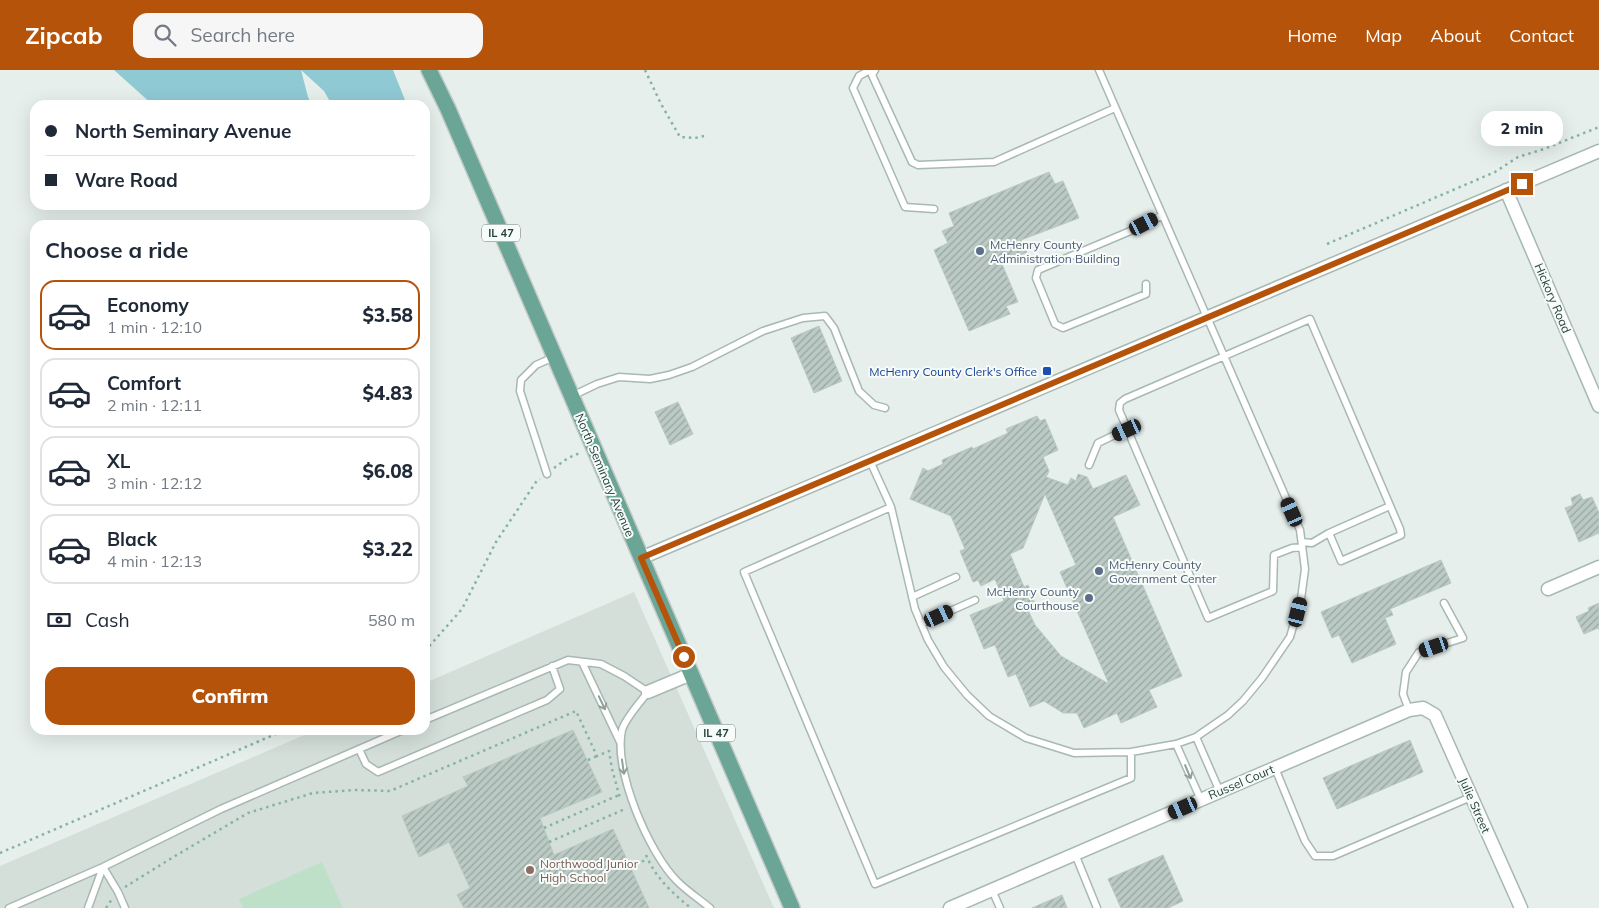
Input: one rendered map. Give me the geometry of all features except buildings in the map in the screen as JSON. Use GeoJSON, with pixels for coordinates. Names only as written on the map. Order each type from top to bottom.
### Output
{"type":"FeatureCollection","features":[{"type":"Feature","properties":{"kind":"main road","name":"North Seminary Avenue"},"geometry":{"type":"LineString","coordinates":[[429,70],[448,109],[792,908]]}},
{"type":"Feature","properties":{"kind":"street"},"geometry":{"type":"LineString","coordinates":[[641,558],[1599,151]]}},
{"type":"Feature","properties":{"kind":"street","name":"Hickory Road"},"geometry":{"type":"LineString","coordinates":[[1506,190],[1599,406]]}},
{"type":"Feature","properties":{"kind":"street"},"geometry":{"type":"LineString","coordinates":[[1548,588],[1599,567]]}},
{"type":"Feature","properties":{"kind":"street"},"geometry":{"type":"LineString","coordinates":[[648,692],[691,674]]}},
{"type":"Feature","properties":{"kind":"street","name":"Russel Court"},"geometry":{"type":"LineString","coordinates":[[950,908],[1409,710],[1423,708]]}},
{"type":"Feature","properties":{"kind":"street","name":"Julie Street"},"geometry":{"type":"LineString","coordinates":[[1423,708],[1435,715],[1521,908]]}},
{"type":"Feature","properties":{"kind":"lane"},"geometry":{"type":"LineString","coordinates":[[870,70],[859,76],[853,88],[906,207],[934,208]]}},
{"type":"Feature","properties":{"kind":"lane"},"geometry":{"type":"LineString","coordinates":[[875,70],[872,75],[912,162],[918,165],[994,162],[1115,108]]}},
{"type":"Feature","properties":{"kind":"lane"},"geometry":{"type":"LineString","coordinates":[[870,461],[891,507],[912,596],[928,640],[944,667],[967,694],[990,716],[1026,738],[1074,753],[1132,752],[1176,744],[1196,737],[1228,715],[1243,700],[1262,678],[1290,637],[1301,599],[1306,569],[1300,530],[1161,216],[1099,70]]}},
{"type":"Feature","properties":{"kind":"lane"},"geometry":{"type":"LineString","coordinates":[[1146,284],[1146,294],[1063,328],[1055,324],[1036,278],[1038,270],[1161,216]]}},
{"type":"Feature","properties":{"kind":"lane"},"geometry":{"type":"LineString","coordinates":[[571,396],[597,384],[619,377],[650,379],[668,375],[692,367],[763,332],[803,318],[825,316],[834,328],[860,391],[874,405],[885,408]]}},
{"type":"Feature","properties":{"kind":"lane"},"geometry":{"type":"LineString","coordinates":[[1329,533],[1341,562],[1401,535],[1400,528],[1310,319],[1122,401],[1119,408],[1127,430],[1208,618],[1273,591],[1274,555],[1312,543],[1329,533],[1390,506]]}},
{"type":"Feature","properties":{"kind":"lane"},"geometry":{"type":"LineString","coordinates":[[547,474],[520,391],[521,380],[536,365],[554,356]]}},
{"type":"Feature","properties":{"kind":"lane"},"geometry":{"type":"LineString","coordinates":[[1089,465],[1098,444],[1127,430]]}},
{"type":"Feature","properties":{"kind":"lane"},"geometry":{"type":"LineString","coordinates":[[891,507],[744,572],[875,884],[1131,778],[1132,752]]}},
{"type":"Feature","properties":{"kind":"lane"},"geometry":{"type":"LineString","coordinates":[[912,596],[956,577]]}},
{"type":"Feature","properties":{"kind":"lane"},"geometry":{"type":"LineString","coordinates":[[922,624],[975,600]]}},
{"type":"Feature","properties":{"kind":"lane"},"geometry":{"type":"LineString","coordinates":[[1409,710],[1402,694],[1406,672],[1419,652],[1463,638],[1444,603]]}},
{"type":"Feature","properties":{"kind":"lane"},"geometry":{"type":"LineString","coordinates":[[430,718],[568,660],[601,664],[648,692],[623,728],[621,744],[626,784],[648,836],[666,867],[677,881],[710,908]]}},
{"type":"Feature","properties":{"kind":"lane"},"geometry":{"type":"LineString","coordinates":[[582,662],[621,744]]}},
{"type":"Feature","properties":{"kind":"lane"},"geometry":{"type":"LineString","coordinates":[[359,749],[366,764],[378,772],[547,700],[560,689],[552,666]]}},
{"type":"Feature","properties":{"kind":"lane"},"geometry":{"type":"LineString","coordinates":[[9,908],[103,867],[221,808],[391,735]]}},
{"type":"Feature","properties":{"kind":"lane"},"geometry":{"type":"LineString","coordinates":[[1196,737],[1220,792]]}},
{"type":"Feature","properties":{"kind":"lane"},"geometry":{"type":"LineString","coordinates":[[1176,744],[1201,800]]}},
{"type":"Feature","properties":{"kind":"lane"},"geometry":{"type":"LineString","coordinates":[[1275,768],[1305,841],[1315,856],[1333,856],[1471,797]]}},
{"type":"Feature","properties":{"kind":"lane"},"geometry":{"type":"LineString","coordinates":[[1075,854],[1097,908]]}},
{"type":"Feature","properties":{"kind":"lane"},"geometry":{"type":"LineString","coordinates":[[103,867],[125,908]]}},
{"type":"Feature","properties":{"kind":"lane"},"geometry":{"type":"LineString","coordinates":[[88,908],[103,867]]}},
{"type":"Feature","properties":{"kind":"lane"},"geometry":{"type":"LineString","coordinates":[[992,890],[1000,908]]}},
{"type":"Feature","properties":{"kind":"path"},"geometry":{"type":"LineString","coordinates":[[645,70],[661,104],[680,137],[695,138],[704,136]]}},
{"type":"Feature","properties":{"kind":"path"},"geometry":{"type":"LineString","coordinates":[[1327,244],[1495,172],[1518,157],[1544,149],[1599,127]]}},
{"type":"Feature","properties":{"kind":"path"},"geometry":{"type":"LineString","coordinates":[[430,645],[462,609],[496,542],[536,482],[568,458],[593,447]]}},
{"type":"Feature","properties":{"kind":"path"},"geometry":{"type":"LineString","coordinates":[[106,908],[118,892],[248,813],[313,793],[355,790],[390,791],[576,711],[597,756]]}},
{"type":"Feature","properties":{"kind":"path"},"geometry":{"type":"LineString","coordinates":[[0,853],[273,735]]}},
{"type":"Feature","properties":{"kind":"path"},"geometry":{"type":"LineString","coordinates":[[588,760],[609,751],[619,795],[629,817]]}},
{"type":"Feature","properties":{"kind":"path"},"geometry":{"type":"LineString","coordinates":[[544,828],[619,795]]}},
{"type":"Feature","properties":{"kind":"path"},"geometry":{"type":"LineString","coordinates":[[549,842],[625,809]]}},
{"type":"Feature","properties":{"kind":"path"},"geometry":{"type":"LineString","coordinates":[[644,851],[674,895],[692,908]]}},
{"type":"Feature","properties":{"kind":"path"},"geometry":{"type":"LineString","coordinates":[[630,867],[648,859]]}},
{"type":"Feature","properties":{"kind":"shaded area"},"geometry":{"type":"Polygon","coordinates":[[[634,592],[774,908],[0,908],[0,866],[304,735],[430,735],[430,681],[634,592]]]}},
{"type":"Feature","properties":{"kind":"green space"},"geometry":{"type":"Polygon","coordinates":[[[322,862],[343,908],[243,908],[239,899],[322,862]]]}},
{"type":"Feature","properties":{"kind":"water"},"geometry":{"type":"Polygon","coordinates":[[[114,70],[301,70],[310,100],[147,100],[114,70]]]}},
{"type":"Feature","properties":{"kind":"water"},"geometry":{"type":"Polygon","coordinates":[[[301,70],[393,70],[405,100],[329,100],[324,91],[301,70]]]}},
{"type":"Feature","properties":{"kind":"place","name":"McHenry County Administration Building"},"geometry":{"type":"Point","coordinates":[980,251]}},
{"type":"Feature","properties":{"kind":"place","name":"McHenry County Clerk's Office"},"geometry":{"type":"Point","coordinates":[1047,371]}},
{"type":"Feature","properties":{"kind":"place","name":"McHenry County Government Center"},"geometry":{"type":"Point","coordinates":[1099,571]}},
{"type":"Feature","properties":{"kind":"place","name":"McHenry County Courthouse"},"geometry":{"type":"Point","coordinates":[1089,598]}},
{"type":"Feature","properties":{"kind":"place","name":"Northwood Junior High School"},"geometry":{"type":"Point","coordinates":[530,870]}},
{"type":"Feature","properties":{"kind":"route"},"geometry":{"type":"LineString","coordinates":[[684,657],[641,558],[1522,184]]}}]}
